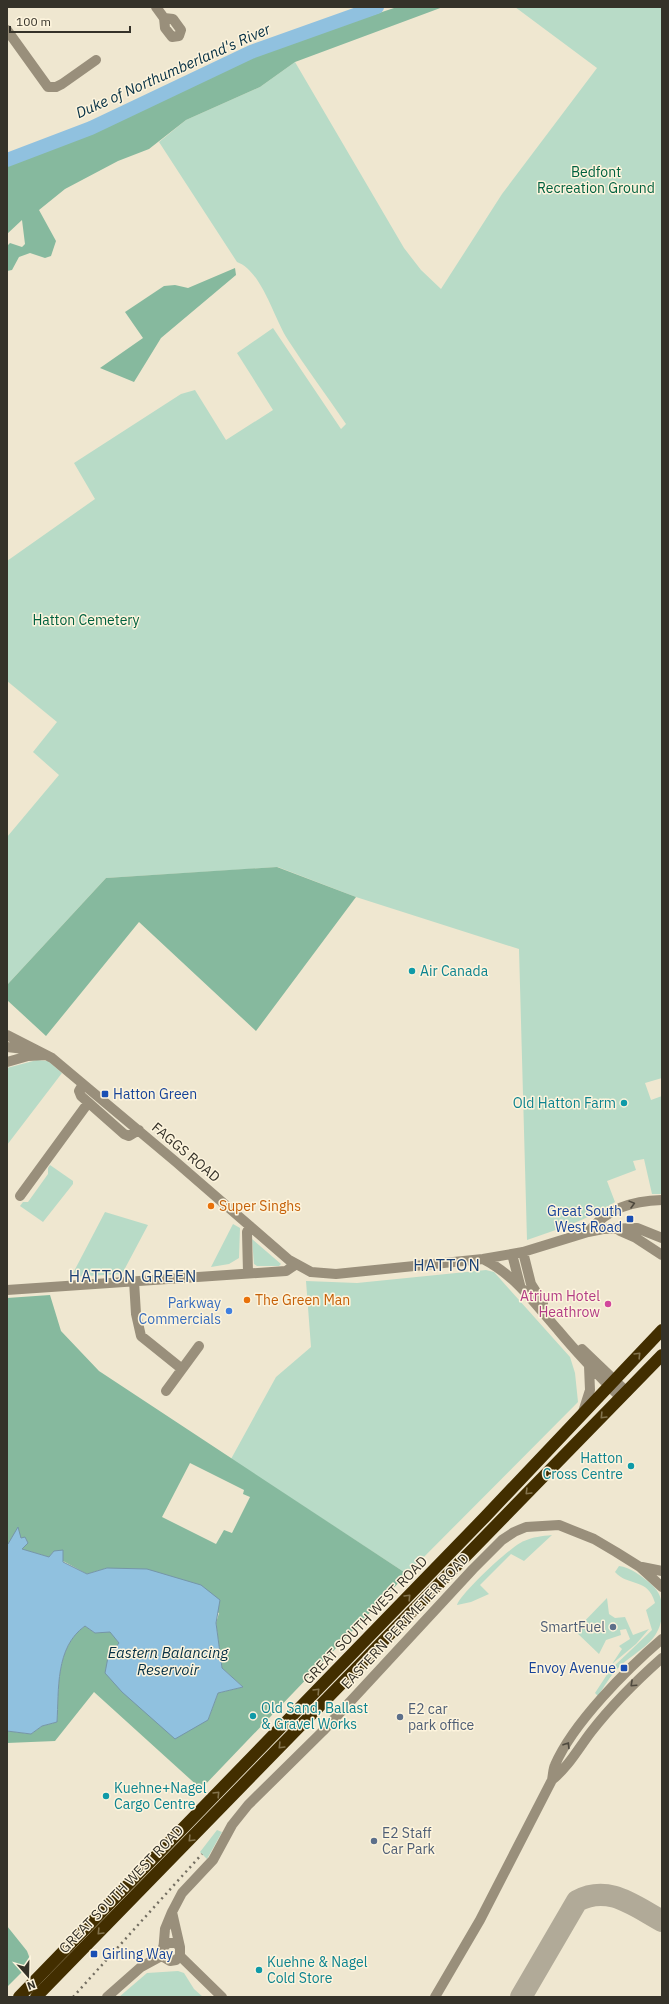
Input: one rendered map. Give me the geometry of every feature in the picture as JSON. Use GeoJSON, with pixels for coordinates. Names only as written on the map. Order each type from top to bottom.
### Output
{"type":"FeatureCollection","features":[{"type":"Feature","properties":{"kind":"highway","name":"GREAT SOUTH WEST ROAD"},"geometry":{"type":"LineString","coordinates":[[20,1997],[486,1517],[584,1412],[608,1382],[662,1330]]}},
{"type":"Feature","properties":{"kind":"highway","name":"GREAT SOUTH WEST ROAD"},"geometry":{"type":"LineString","coordinates":[[36,1997],[662,1355]]}},
{"type":"Feature","properties":{"kind":"street"},"geometry":{"type":"LineString","coordinates":[[156,7],[164,18]]}},
{"type":"Feature","properties":{"kind":"street"},"geometry":{"type":"LineString","coordinates":[[7,30],[48,87],[56,87],[62,84],[96,60]]}},
{"type":"Feature","properties":{"kind":"street","name":"FAGGS ROAD"},"geometry":{"type":"LineString","coordinates":[[7,1034],[43,1053],[83,1084],[139,1130],[295,1265],[311,1272],[336,1274],[483,1259],[523,1252],[588,1232],[615,1229],[637,1228],[662,1238]]}},
{"type":"Feature","properties":{"kind":"street"},"geometry":{"type":"LineString","coordinates":[[7,1047],[43,1053]]}},
{"type":"Feature","properties":{"kind":"street"},"geometry":{"type":"LineString","coordinates":[[7,1062],[43,1053]]}},
{"type":"Feature","properties":{"kind":"street"},"geometry":{"type":"LineString","coordinates":[[20,1196],[88,1103],[80,1094],[83,1084]]}},
{"type":"Feature","properties":{"kind":"street","name":"FAGGS ROAD"},"geometry":{"type":"LineString","coordinates":[[88,1103],[124,1134],[129,1136],[139,1130]]}},
{"type":"Feature","properties":{"kind":"street"},"geometry":{"type":"LineString","coordinates":[[588,1232],[598,1221],[620,1207],[633,1202],[662,1200]]}},
{"type":"Feature","properties":{"kind":"street"},"geometry":{"type":"LineString","coordinates":[[248,1272],[247,1232],[250,1226]]}},
{"type":"Feature","properties":{"kind":"street","name":"FAGGS ROAD"},"geometry":{"type":"LineString","coordinates":[[615,1229],[636,1238],[661,1253]]}},
{"type":"Feature","properties":{"kind":"street"},"geometry":{"type":"LineString","coordinates":[[523,1252],[527,1273],[536,1294],[608,1382]]}},
{"type":"Feature","properties":{"kind":"street"},"geometry":{"type":"LineString","coordinates":[[512,1254],[521,1287]]}},
{"type":"Feature","properties":{"kind":"street"},"geometry":{"type":"LineString","coordinates":[[483,1259],[497,1267],[521,1287],[588,1366],[624,1395]]}},
{"type":"Feature","properties":{"kind":"street"},"geometry":{"type":"LineString","coordinates":[[7,1290],[248,1272],[286,1271],[295,1265]]}},
{"type":"Feature","properties":{"kind":"street"},"geometry":{"type":"LineString","coordinates":[[134,1281],[136,1314],[141,1336],[182,1369]]}},
{"type":"Feature","properties":{"kind":"street"},"geometry":{"type":"LineString","coordinates":[[166,1391],[198,1346]]}},
{"type":"Feature","properties":{"kind":"street"},"geometry":{"type":"LineString","coordinates":[[584,1412],[590,1390],[588,1366]]}},
{"type":"Feature","properties":{"kind":"street","name":"EASTERN PERIMETER ROAD"},"geometry":{"type":"LineString","coordinates":[[163,1951],[165,1930],[182,1893],[213,1860],[232,1825],[248,1806],[323,1731],[360,1689],[502,1540],[514,1532],[538,1525],[559,1524],[594,1539],[640,1567],[662,1587]]}},
{"type":"Feature","properties":{"kind":"street","name":"EASTERN PERIMETER ROAD"},"geometry":{"type":"LineString","coordinates":[[640,1567],[662,1571]]}},
{"type":"Feature","properties":{"kind":"street"},"geometry":{"type":"LineString","coordinates":[[435,1997],[480,1920],[552,1780],[554,1766],[580,1724],[626,1672],[662,1639]]}},
{"type":"Feature","properties":{"kind":"street"},"geometry":{"type":"LineString","coordinates":[[552,1780],[565,1770],[590,1733],[617,1700],[662,1658]]}},
{"type":"Feature","properties":{"kind":"street"},"geometry":{"type":"LineString","coordinates":[[163,1951],[170,1961],[176,1960],[180,1952],[172,1912]]}},
{"type":"Feature","properties":{"kind":"street"},"geometry":{"type":"LineString","coordinates":[[108,1997],[141,1967],[163,1951],[168,1943],[173,1942],[180,1952],[222,1997]]}},
{"type":"Feature","properties":{"kind":"green space"},"geometry":{"type":"Polygon","coordinates":[[[397,7],[443,7],[295,62],[260,87],[186,120],[149,149],[118,161],[65,189],[39,210],[56,241],[51,256],[45,258],[30,253],[19,257],[12,270],[7,271],[7,246],[10,243],[22,247],[25,244],[22,220],[7,234],[7,164],[88,134],[253,55],[397,7]]]}},
{"type":"Feature","properties":{"kind":"green space"},"geometry":{"type":"Polygon","coordinates":[[[515,7],[662,7],[662,1078],[645,1083],[651,1100],[662,1096],[662,1194],[652,1194],[644,1159],[633,1161],[636,1170],[607,1181],[615,1202],[583,1219],[527,1240],[519,949],[356,897],[278,867],[106,878],[7,985],[7,837],[59,775],[33,752],[57,722],[7,681],[7,561],[95,499],[74,463],[181,394],[195,390],[226,440],[273,410],[237,353],[273,328],[341,429],[346,424],[288,340],[267,296],[254,275],[246,267],[237,262],[159,142],[186,120],[260,87],[295,62],[404,248],[421,270],[441,289],[502,194],[597,68],[515,7]]]}},
{"type":"Feature","properties":{"kind":"green space"},"geometry":{"type":"Polygon","coordinates":[[[235,268],[236,275],[161,338],[134,382],[100,368],[143,338],[125,312],[164,286],[175,285],[188,288],[235,268]]]}},
{"type":"Feature","properties":{"kind":"green space"},"geometry":{"type":"Polygon","coordinates":[[[277,867],[356,897],[256,1031],[139,922],[46,1036],[7,1000],[7,985],[106,878],[277,867]]]}},
{"type":"Feature","properties":{"kind":"green space"},"geometry":{"type":"Polygon","coordinates":[[[37,1060],[48,1061],[62,1073],[7,1145],[7,1068],[37,1060]]]}},
{"type":"Feature","properties":{"kind":"green space"},"geometry":{"type":"Polygon","coordinates":[[[50,1165],[73,1181],[73,1184],[43,1222],[20,1206],[23,1202],[28,1202],[48,1174],[48,1168],[50,1165]]]}},
{"type":"Feature","properties":{"kind":"green space"},"geometry":{"type":"Polygon","coordinates":[[[105,1212],[148,1225],[122,1274],[71,1277],[105,1212]]]}},
{"type":"Feature","properties":{"kind":"green space"},"geometry":{"type":"Polygon","coordinates":[[[233,1224],[240,1228],[239,1258],[229,1264],[211,1267],[233,1224]]]}},
{"type":"Feature","properties":{"kind":"green space"},"geometry":{"type":"Polygon","coordinates":[[[252,1239],[281,1264],[279,1266],[257,1266],[254,1264],[252,1239]]]}},
{"type":"Feature","properties":{"kind":"green space"},"geometry":{"type":"Polygon","coordinates":[[[486,1270],[494,1272],[570,1357],[575,1373],[578,1402],[407,1574],[231,1459],[276,1377],[311,1347],[306,1281],[357,1283],[486,1270]]]}},
{"type":"Feature","properties":{"kind":"green space"},"geometry":{"type":"Polygon","coordinates":[[[50,1295],[61,1331],[99,1371],[407,1574],[201,1789],[94,1692],[55,1741],[7,1743],[7,1731],[31,1734],[42,1726],[57,1722],[60,1670],[63,1657],[68,1645],[75,1635],[85,1626],[95,1633],[110,1631],[119,1643],[108,1657],[208,1720],[218,1693],[243,1687],[222,1668],[216,1623],[219,1613],[107,1568],[87,1574],[63,1561],[54,1551],[49,1557],[21,1549],[18,1528],[8,1545],[7,1544],[7,1298],[50,1295]],[[190,1463],[162,1517],[216,1544],[224,1530],[232,1533],[250,1497],[243,1494],[244,1490],[190,1463]]]}},
{"type":"Feature","properties":{"kind":"green space"},"geometry":{"type":"Polygon","coordinates":[[[552,1535],[524,1561],[511,1554],[480,1585],[489,1594],[471,1602],[457,1605],[467,1591],[509,1551],[524,1541],[541,1536],[552,1535]]]}},
{"type":"Feature","properties":{"kind":"green space"},"geometry":{"type":"Polygon","coordinates":[[[619,1566],[628,1568],[636,1573],[648,1581],[657,1590],[662,1603],[661,1622],[658,1630],[648,1644],[618,1668],[598,1696],[595,1693],[610,1670],[652,1630],[646,1610],[655,1603],[652,1595],[648,1589],[643,1586],[620,1577],[615,1572],[619,1566]]]}},
{"type":"Feature","properties":{"kind":"green space"},"geometry":{"type":"Polygon","coordinates":[[[607,1598],[609,1614],[615,1618],[625,1617],[633,1635],[649,1629],[636,1644],[612,1664],[622,1649],[619,1646],[630,1639],[626,1629],[620,1630],[621,1635],[606,1640],[599,1654],[575,1631],[607,1598]]]}},
{"type":"Feature","properties":{"kind":"green space"},"geometry":{"type":"Polygon","coordinates":[[[217,1830],[222,1832],[207,1859],[200,1852],[217,1830]]]}},
{"type":"Feature","properties":{"kind":"green space"},"geometry":{"type":"Polygon","coordinates":[[[7,1926],[27,1951],[30,1959],[26,1968],[7,1987],[7,1926]]]}},
{"type":"Feature","properties":{"kind":"green space"},"geometry":{"type":"Polygon","coordinates":[[[178,1971],[184,1973],[194,1989],[203,1997],[119,1997],[147,1973],[178,1971]]]}},
{"type":"Feature","properties":{"kind":"water","name":"Eastern Balancing Reservoir"},"geometry":{"type":"Polygon","coordinates":[[[18,1527],[21,1538],[25,1537],[28,1543],[22,1549],[49,1557],[54,1551],[63,1550],[63,1562],[87,1574],[107,1568],[147,1569],[201,1585],[220,1600],[216,1623],[222,1668],[243,1687],[218,1693],[208,1720],[175,1739],[122,1692],[105,1673],[108,1657],[119,1643],[110,1632],[95,1633],[85,1626],[75,1635],[68,1645],[63,1657],[60,1670],[57,1722],[42,1726],[31,1734],[7,1731],[7,1544],[18,1527]]]}},
{"type":"Feature","properties":{"kind":"waterway","name":"Duke of Northumberland's River"},"geometry":{"type":"LineString","coordinates":[[7,160],[91,128],[251,52],[377,7]]}},
{"type":"Feature","properties":{"kind":"taxiway"},"geometry":{"type":"LineString","coordinates":[[521,1997],[577,1901],[589,1896],[611,1896],[621,1899],[662,1921]]}},
{"type":"Feature","properties":{"kind":"railway"},"geometry":{"type":"LineString","coordinates":[[73,1997],[202,1854]]}},
{"type":"Feature","properties":{"kind":"place","name":"Air Canada"},"geometry":{"type":"Point","coordinates":[412,971]}},
{"type":"Feature","properties":{"kind":"place","name":"Hatton Green"},"geometry":{"type":"Point","coordinates":[105,1094]}},
{"type":"Feature","properties":{"kind":"place","name":"Old Hatton Farm"},"geometry":{"type":"Point","coordinates":[624,1103]}},
{"type":"Feature","properties":{"kind":"place","name":"Super Singhs"},"geometry":{"type":"Point","coordinates":[211,1206]}},
{"type":"Feature","properties":{"kind":"place","name":"Great South West Road"},"geometry":{"type":"Point","coordinates":[630,1219]}},
{"type":"Feature","properties":{"kind":"place","name":"The Green Man"},"geometry":{"type":"Point","coordinates":[247,1300]}},
{"type":"Feature","properties":{"kind":"place","name":"Atrium Hotel Heathrow"},"geometry":{"type":"Point","coordinates":[608,1304]}},
{"type":"Feature","properties":{"kind":"place","name":"Parkway Commercials"},"geometry":{"type":"Point","coordinates":[229,1311]}},
{"type":"Feature","properties":{"kind":"place","name":"Hatton Cross Centre"},"geometry":{"type":"Point","coordinates":[631,1466]}},
{"type":"Feature","properties":{"kind":"place","name":"SmartFuel"},"geometry":{"type":"Point","coordinates":[613,1627]}},
{"type":"Feature","properties":{"kind":"place","name":"Envoy Avenue"},"geometry":{"type":"Point","coordinates":[624,1668]}},
{"type":"Feature","properties":{"kind":"place","name":"Old Sand, Ballast & Gravel Works"},"geometry":{"type":"Point","coordinates":[253,1716]}},
{"type":"Feature","properties":{"kind":"place","name":"E2 car park office"},"geometry":{"type":"Point","coordinates":[400,1717]}},
{"type":"Feature","properties":{"kind":"place","name":"Kuehne+Nagel Cargo Centre"},"geometry":{"type":"Point","coordinates":[106,1796]}},
{"type":"Feature","properties":{"kind":"place","name":"E2 Staff Car Park"},"geometry":{"type":"Point","coordinates":[374,1841]}},
{"type":"Feature","properties":{"kind":"place","name":"Girling Way"},"geometry":{"type":"Point","coordinates":[94,1954]}},
{"type":"Feature","properties":{"kind":"place","name":"Kuehne & Nagel Cold Store"},"geometry":{"type":"Point","coordinates":[259,1970]}},
{"type":"Feature","properties":{"kind":"district","name":"HATTON"},"geometry":{"type":"Point","coordinates":[447,1265]}},
{"type":"Feature","properties":{"kind":"district","name":"HATTON GREEN"},"geometry":{"type":"Point","coordinates":[133,1276]}},
{"type":"Feature","properties":{"kind":"park label","name":"Bedfont Recreation Ground"},"geometry":{"type":"Point","coordinates":[596,180]}},
{"type":"Feature","properties":{"kind":"park label","name":"Hatton Cemetery"},"geometry":{"type":"Point","coordinates":[86,620]}}]}
